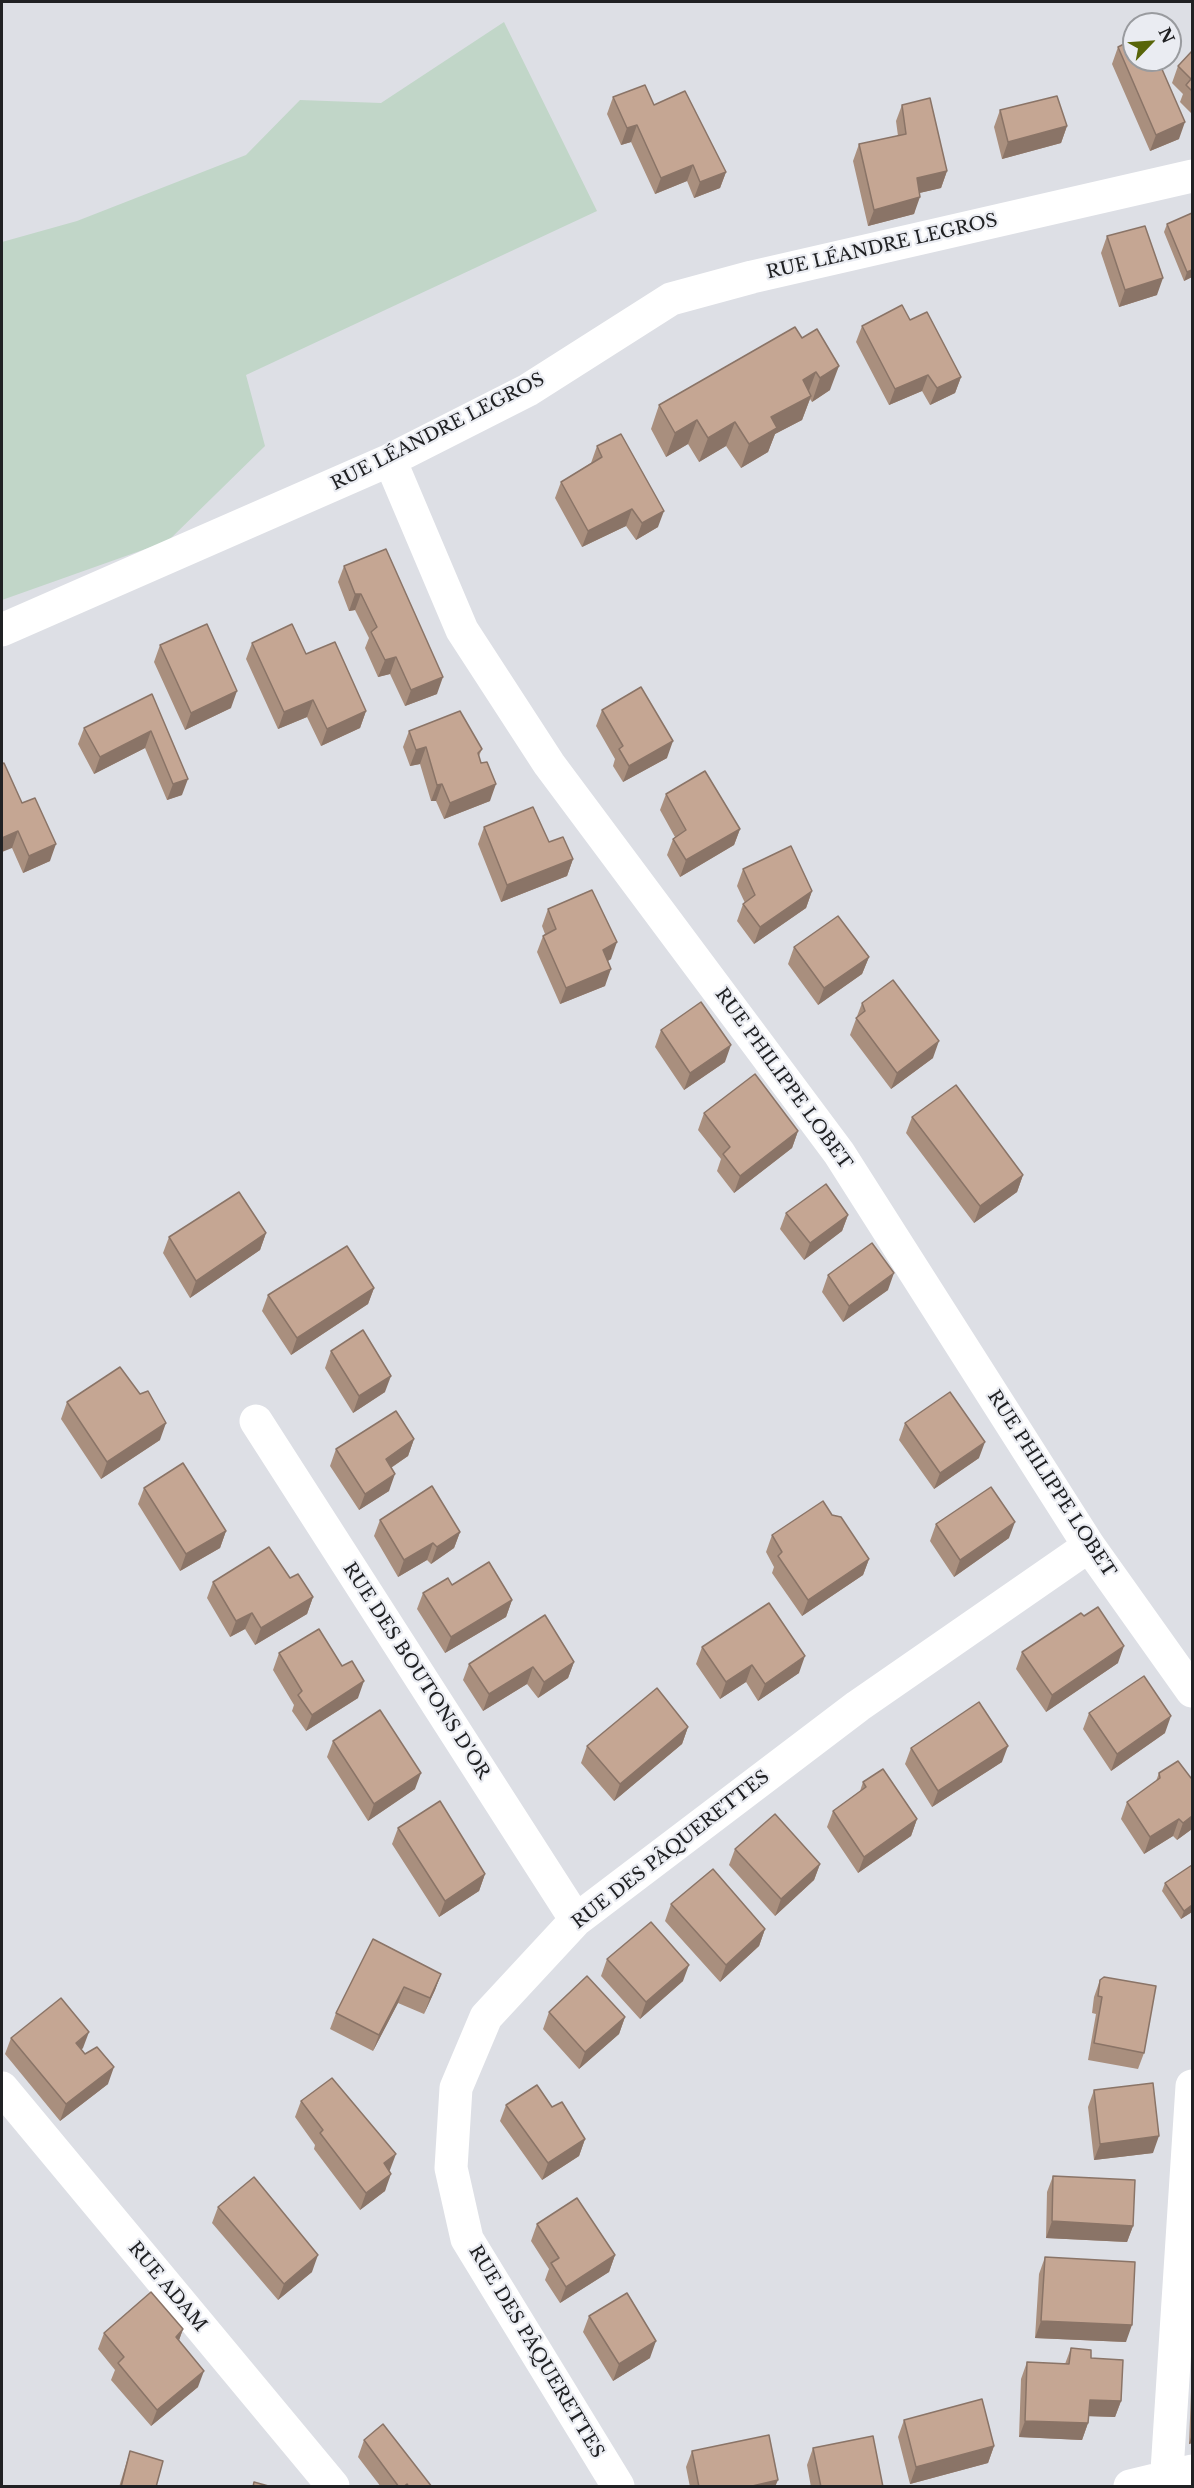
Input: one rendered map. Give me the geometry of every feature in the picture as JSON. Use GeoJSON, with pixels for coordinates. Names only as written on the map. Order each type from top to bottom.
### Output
{"type":"FeatureCollection","features":[{"type":"Feature","properties":{"kind":"street","name":"RUE LÉANDRE LEGROS"},"geometry":{"type":"LineString","coordinates":[[2,630],[390,460],[528,390],[671,299],[752,276],[1192,176]]}},
{"type":"Feature","properties":{"kind":"street","name":"RUE PHILIPPE LOBET"},"geometry":{"type":"LineString","coordinates":[[390,460],[462,630],[549,764],[839,1153],[1089,1546],[1192,1691]]}},
{"type":"Feature","properties":{"kind":"street","name":"RUE DES BOUTONS D'OR"},"geometry":{"type":"LineString","coordinates":[[256,1421],[576,1920]]}},
{"type":"Feature","properties":{"kind":"street","name":"RUE DES PÂQUERETTES"},"geometry":{"type":"LineString","coordinates":[[618,2487],[467,2238],[451,2168],[456,2088],[486,2017],[576,1920],[858,1706],[1089,1546]]}},
{"type":"Feature","properties":{"kind":"street"},"geometry":{"type":"LineString","coordinates":[[1130,2487],[1175,2479],[1192,2086]]}},
{"type":"Feature","properties":{"kind":"street","name":"RUE ADAM"},"geometry":{"type":"LineString","coordinates":[[2,2088],[333,2487]]}},
{"type":"Feature","properties":{"kind":"green space"},"geometry":{"type":"Polygon","coordinates":[[[504,22],[597,211],[246,375],[265,446],[168,541],[2,600],[2,242],[77,221],[246,155],[300,100],[381,103],[504,22]]]}},
{"type":"Feature","properties":{"kind":"building"},"geometry":{"type":"Polygon","coordinates":[[[1122,45],[1122,56],[1118,47],[1122,45]]]}},
{"type":"Feature","properties":{"kind":"building"},"geometry":{"type":"Polygon","coordinates":[[[1192,51],[1192,91],[1186,85],[1191,79],[1182,70],[1182,62],[1192,51]]]}},
{"type":"Feature","properties":{"kind":"building"},"geometry":{"type":"Polygon","coordinates":[[[1129,72],[1163,72],[1185,122],[1156,135],[1129,72]]]}},
{"type":"Feature","properties":{"kind":"building"},"geometry":{"type":"Polygon","coordinates":[[[645,85],[654,105],[685,91],[726,172],[700,182],[693,165],[661,178],[637,125],[627,128],[613,97],[645,85]]]}},
{"type":"Feature","properties":{"kind":"building"},"geometry":{"type":"Polygon","coordinates":[[[1057,96],[1067,126],[1008,142],[1000,110],[1057,96]]]}},
{"type":"Feature","properties":{"kind":"building"},"geometry":{"type":"Polygon","coordinates":[[[930,98],[947,171],[917,178],[920,197],[874,210],[859,144],[906,134],[902,105],[930,98]]]}},
{"type":"Feature","properties":{"kind":"building"},"geometry":{"type":"Polygon","coordinates":[[[1192,213],[1192,270],[1187,272],[1167,224],[1192,213]]]}},
{"type":"Feature","properties":{"kind":"building"},"geometry":{"type":"Polygon","coordinates":[[[1145,226],[1163,278],[1125,290],[1107,236],[1145,226]]]}},
{"type":"Feature","properties":{"kind":"building"},"geometry":{"type":"Polygon","coordinates":[[[902,305],[910,320],[927,312],[961,377],[937,388],[928,375],[895,389],[862,326],[902,305]]]}},
{"type":"Feature","properties":{"kind":"building"},"geometry":{"type":"Polygon","coordinates":[[[795,327],[802,338],[817,329],[839,366],[820,378],[816,372],[803,380],[811,396],[771,417],[777,428],[749,444],[735,422],[708,438],[697,420],[675,433],[659,405],[795,327]]]}},
{"type":"Feature","properties":{"kind":"building"},"geometry":{"type":"Polygon","coordinates":[[[621,434],[664,511],[642,523],[632,509],[588,531],[561,482],[602,457],[597,446],[621,434]]]}},
{"type":"Feature","properties":{"kind":"building"},"geometry":{"type":"Polygon","coordinates":[[[386,549],[443,677],[411,690],[396,657],[385,660],[371,632],[377,627],[361,594],[355,594],[344,566],[386,549]]]}},
{"type":"Feature","properties":{"kind":"building"},"geometry":{"type":"Polygon","coordinates":[[[207,624],[237,691],[191,713],[160,645],[207,624]]]}},
{"type":"Feature","properties":{"kind":"building"},"geometry":{"type":"Polygon","coordinates":[[[292,624],[306,654],[335,642],[366,711],[327,729],[313,700],[284,712],[252,643],[292,624]]]}},
{"type":"Feature","properties":{"kind":"building"},"geometry":{"type":"Polygon","coordinates":[[[641,687],[673,741],[629,766],[619,749],[623,746],[602,710],[641,687]]]}},
{"type":"Feature","properties":{"kind":"building"},"geometry":{"type":"Polygon","coordinates":[[[152,694],[188,779],[173,784],[151,731],[100,757],[84,728],[152,694]]]}},
{"type":"Feature","properties":{"kind":"building"},"geometry":{"type":"Polygon","coordinates":[[[460,711],[482,749],[478,753],[481,763],[487,762],[496,784],[450,803],[442,784],[437,785],[426,747],[416,750],[409,731],[460,711]]]}},
{"type":"Feature","properties":{"kind":"building"},"geometry":{"type":"Polygon","coordinates":[[[4,763],[22,803],[35,798],[56,844],[29,856],[18,831],[2,838],[2,764],[4,763]]]}},
{"type":"Feature","properties":{"kind":"building"},"geometry":{"type":"Polygon","coordinates":[[[705,771],[740,829],[686,860],[673,839],[686,830],[666,794],[705,771]]]}},
{"type":"Feature","properties":{"kind":"building"},"geometry":{"type":"Polygon","coordinates":[[[533,807],[549,842],[563,837],[573,859],[507,885],[484,827],[533,807]]]}},
{"type":"Feature","properties":{"kind":"building"},"geometry":{"type":"Polygon","coordinates":[[[791,846],[812,891],[760,927],[743,904],[755,895],[743,869],[791,846]]]}},
{"type":"Feature","properties":{"kind":"building"},"geometry":{"type":"Polygon","coordinates":[[[592,890],[617,942],[603,950],[611,969],[566,988],[543,936],[556,929],[548,909],[592,890]]]}},
{"type":"Feature","properties":{"kind":"building"},"geometry":{"type":"Polygon","coordinates":[[[838,916],[869,957],[824,988],[794,947],[838,916]]]}},
{"type":"Feature","properties":{"kind":"building"},"geometry":{"type":"Polygon","coordinates":[[[893,980],[939,1041],[897,1073],[856,1018],[865,1011],[862,1003],[893,980]]]}},
{"type":"Feature","properties":{"kind":"building"},"geometry":{"type":"Polygon","coordinates":[[[701,1002],[731,1045],[690,1073],[661,1030],[701,1002]]]}},
{"type":"Feature","properties":{"kind":"building"},"geometry":{"type":"Polygon","coordinates":[[[755,1074],[798,1131],[740,1176],[723,1154],[730,1147],[704,1113],[755,1074]]]}},
{"type":"Feature","properties":{"kind":"building"},"geometry":{"type":"Polygon","coordinates":[[[956,1085],[1023,1175],[980,1206],[912,1117],[956,1085]]]}},
{"type":"Feature","properties":{"kind":"building"},"geometry":{"type":"Polygon","coordinates":[[[826,1184],[848,1215],[810,1243],[786,1213],[826,1184]]]}},
{"type":"Feature","properties":{"kind":"building"},"geometry":{"type":"Polygon","coordinates":[[[239,1192],[266,1233],[196,1281],[169,1237],[239,1192]]]}},
{"type":"Feature","properties":{"kind":"building"},"geometry":{"type":"Polygon","coordinates":[[[872,1243],[894,1273],[849,1306],[828,1275],[872,1243]]]}},
{"type":"Feature","properties":{"kind":"building"},"geometry":{"type":"Polygon","coordinates":[[[347,1246],[374,1288],[297,1338],[268,1295],[347,1246]]]}},
{"type":"Feature","properties":{"kind":"building"},"geometry":{"type":"Polygon","coordinates":[[[363,1330],[391,1376],[359,1396],[331,1351],[363,1330]]]}},
{"type":"Feature","properties":{"kind":"building"},"geometry":{"type":"Polygon","coordinates":[[[120,1367],[140,1394],[148,1391],[166,1423],[107,1462],[67,1402],[120,1367]]]}},
{"type":"Feature","properties":{"kind":"building"},"geometry":{"type":"Polygon","coordinates":[[[950,1392],[985,1442],[940,1473],[905,1423],[950,1392]]]}},
{"type":"Feature","properties":{"kind":"building"},"geometry":{"type":"Polygon","coordinates":[[[396,1411],[414,1439],[386,1459],[395,1474],[365,1494],[336,1449],[396,1411]]]}},
{"type":"Feature","properties":{"kind":"building"},"geometry":{"type":"Polygon","coordinates":[[[183,1463],[226,1531],[186,1554],[144,1488],[183,1463]]]}},
{"type":"Feature","properties":{"kind":"building"},"geometry":{"type":"Polygon","coordinates":[[[432,1486],[460,1532],[437,1547],[433,1543],[404,1560],[380,1520],[432,1486]]]}},
{"type":"Feature","properties":{"kind":"building"},"geometry":{"type":"Polygon","coordinates":[[[991,1487],[1015,1522],[960,1560],[936,1524],[991,1487]]]}},
{"type":"Feature","properties":{"kind":"building"},"geometry":{"type":"Polygon","coordinates":[[[823,1501],[832,1515],[841,1517],[869,1559],[808,1600],[778,1556],[782,1552],[772,1535],[823,1501]]]}},
{"type":"Feature","properties":{"kind":"building"},"geometry":{"type":"Polygon","coordinates":[[[269,1547],[290,1578],[298,1574],[313,1597],[261,1628],[252,1613],[236,1621],[213,1582],[269,1547]]]}},
{"type":"Feature","properties":{"kind":"building"},"geometry":{"type":"Polygon","coordinates":[[[489,1562],[512,1600],[451,1637],[423,1593],[448,1578],[452,1585],[489,1562]]]}},
{"type":"Feature","properties":{"kind":"building"},"geometry":{"type":"Polygon","coordinates":[[[769,1603],[805,1656],[765,1684],[752,1665],[726,1682],[702,1647],[769,1603]]]}},
{"type":"Feature","properties":{"kind":"building"},"geometry":{"type":"Polygon","coordinates":[[[1098,1607],[1124,1646],[1052,1695],[1022,1652],[1081,1613],[1084,1616],[1098,1607]]]}},
{"type":"Feature","properties":{"kind":"building"},"geometry":{"type":"Polygon","coordinates":[[[545,1615],[574,1662],[544,1682],[533,1667],[489,1694],[469,1664],[545,1615]]]}},
{"type":"Feature","properties":{"kind":"building"},"geometry":{"type":"Polygon","coordinates":[[[319,1629],[342,1666],[352,1661],[364,1681],[312,1715],[298,1695],[302,1691],[279,1653],[319,1629]]]}},
{"type":"Feature","properties":{"kind":"building"},"geometry":{"type":"Polygon","coordinates":[[[1144,1676],[1171,1716],[1117,1754],[1089,1713],[1144,1676]]]}},
{"type":"Feature","properties":{"kind":"building"},"geometry":{"type":"Polygon","coordinates":[[[657,1688],[688,1727],[620,1784],[587,1746],[657,1688]]]}},
{"type":"Feature","properties":{"kind":"building"},"geometry":{"type":"Polygon","coordinates":[[[979,1702],[1008,1746],[938,1791],[911,1748],[979,1702]]]}},
{"type":"Feature","properties":{"kind":"building"},"geometry":{"type":"Polygon","coordinates":[[[380,1710],[421,1773],[374,1804],[333,1741],[380,1710]]]}},
{"type":"Feature","properties":{"kind":"building"},"geometry":{"type":"Polygon","coordinates":[[[1178,1761],[1192,1777],[1192,1816],[1183,1823],[1179,1819],[1150,1837],[1127,1802],[1160,1778],[1159,1773],[1178,1761]]]}},
{"type":"Feature","properties":{"kind":"building"},"geometry":{"type":"Polygon","coordinates":[[[883,1769],[917,1819],[864,1857],[833,1811],[866,1787],[863,1782],[883,1769]]]}},
{"type":"Feature","properties":{"kind":"building"},"geometry":{"type":"Polygon","coordinates":[[[440,1801],[485,1874],[445,1901],[398,1828],[440,1801]]]}},
{"type":"Feature","properties":{"kind":"building"},"geometry":{"type":"Polygon","coordinates":[[[775,1814],[820,1864],[781,1899],[735,1849],[775,1814]]]}},
{"type":"Feature","properties":{"kind":"building"},"geometry":{"type":"Polygon","coordinates":[[[1192,1865],[1192,1905],[1184,1911],[1165,1883],[1192,1865]]]}},
{"type":"Feature","properties":{"kind":"building"},"geometry":{"type":"Polygon","coordinates":[[[713,1869],[765,1929],[726,1965],[671,1904],[713,1869]]]}},
{"type":"Feature","properties":{"kind":"building"},"geometry":{"type":"Polygon","coordinates":[[[651,1922],[689,1965],[646,2002],[607,1959],[651,1922]]]}},
{"type":"Feature","properties":{"kind":"building"},"geometry":{"type":"Polygon","coordinates":[[[373,1939],[441,1974],[430,1998],[404,1987],[379,2035],[336,2013],[373,1939]]]}},
{"type":"Feature","properties":{"kind":"building"},"geometry":{"type":"Polygon","coordinates":[[[587,1976],[625,2017],[585,2052],[549,2012],[587,1976]]]}},
{"type":"Feature","properties":{"kind":"building"},"geometry":{"type":"Polygon","coordinates":[[[1104,1977],[1156,1986],[1144,2053],[1094,2043],[1102,1997],[1098,1996],[1100,1980],[1104,1977]]]}},
{"type":"Feature","properties":{"kind":"building"},"geometry":{"type":"Polygon","coordinates":[[[61,1998],[89,2032],[76,2043],[85,2054],[97,2047],[114,2067],[66,2104],[11,2038],[61,1998]]]}},
{"type":"Feature","properties":{"kind":"building"},"geometry":{"type":"Polygon","coordinates":[[[332,2078],[396,2154],[384,2163],[391,2174],[366,2193],[320,2133],[323,2130],[301,2101],[332,2078]]]}},
{"type":"Feature","properties":{"kind":"building"},"geometry":{"type":"Polygon","coordinates":[[[1153,2083],[1159,2136],[1100,2144],[1094,2090],[1153,2083]]]}},
{"type":"Feature","properties":{"kind":"building"},"geometry":{"type":"Polygon","coordinates":[[[537,2085],[552,2107],[562,2102],[585,2139],[548,2163],[506,2105],[537,2085]]]}},
{"type":"Feature","properties":{"kind":"building"},"geometry":{"type":"Polygon","coordinates":[[[1053,2176],[1135,2180],[1133,2226],[1052,2221],[1053,2176]]]}},
{"type":"Feature","properties":{"kind":"building"},"geometry":{"type":"Polygon","coordinates":[[[254,2177],[318,2255],[284,2284],[218,2207],[254,2177]]]}},
{"type":"Feature","properties":{"kind":"building"},"geometry":{"type":"Polygon","coordinates":[[[577,2198],[615,2255],[566,2287],[551,2263],[559,2258],[537,2224],[577,2198]]]}},
{"type":"Feature","properties":{"kind":"building"},"geometry":{"type":"Polygon","coordinates":[[[1045,2257],[1135,2262],[1132,2325],[1041,2321],[1045,2257]]]}},
{"type":"Feature","properties":{"kind":"building"},"geometry":{"type":"Polygon","coordinates":[[[151,2292],[183,2329],[176,2337],[204,2371],[157,2410],[118,2363],[124,2357],[104,2333],[151,2292]]]}},
{"type":"Feature","properties":{"kind":"building"},"geometry":{"type":"Polygon","coordinates":[[[627,2293],[656,2341],[619,2364],[589,2316],[627,2293]]]}},
{"type":"Feature","properties":{"kind":"building"},"geometry":{"type":"Polygon","coordinates":[[[1071,2348],[1091,2350],[1091,2358],[1123,2360],[1121,2401],[1090,2400],[1088,2423],[1025,2421],[1027,2362],[1069,2364],[1071,2348]]]}},
{"type":"Feature","properties":{"kind":"building"},"geometry":{"type":"Polygon","coordinates":[[[982,2399],[994,2446],[916,2467],[904,2420],[982,2399]]]}},
{"type":"Feature","properties":{"kind":"building"},"geometry":{"type":"Polygon","coordinates":[[[383,2424],[432,2487],[409,2487],[407,2484],[399,2487],[364,2440],[383,2424]]]}},
{"type":"Feature","properties":{"kind":"building"},"geometry":{"type":"Polygon","coordinates":[[[769,2435],[778,2480],[748,2487],[699,2487],[692,2451],[769,2435]]]}},
{"type":"Feature","properties":{"kind":"building"},"geometry":{"type":"Polygon","coordinates":[[[873,2436],[883,2487],[821,2487],[813,2448],[873,2436]]]}},
{"type":"Feature","properties":{"kind":"building"},"geometry":{"type":"Polygon","coordinates":[[[130,2451],[163,2461],[156,2487],[121,2487],[130,2451]]]}},
{"type":"Feature","properties":{"kind":"building"},"geometry":{"type":"Polygon","coordinates":[[[254,2482],[272,2487],[253,2487],[254,2482]]]}}]}
